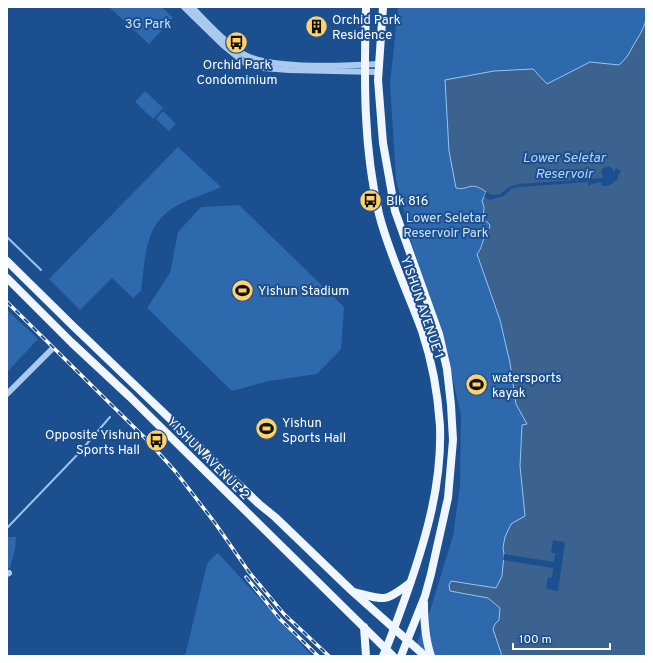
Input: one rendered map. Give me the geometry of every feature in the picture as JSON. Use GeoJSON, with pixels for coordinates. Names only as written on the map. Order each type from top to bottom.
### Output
{"type":"FeatureCollection","features":[{"type":"Feature","properties":{"kind":"main road","name":"YISHUN AVENUE 1"},"geometry":{"type":"LineString","coordinates":[[366,7],[365,68],[367,146],[379,214],[398,270],[422,332],[435,387],[440,426],[437,478],[430,519],[422,549],[384,653]]}},
{"type":"Feature","properties":{"kind":"main road","name":"YISHUN AVENUE 1"},"geometry":{"type":"LineString","coordinates":[[383,7],[378,68],[383,143],[394,211],[439,334],[447,368],[452,405],[453,440],[448,498],[424,596],[401,656]]}},
{"type":"Feature","properties":{"kind":"main road","name":"YISHUN AVENUE 2"},"geometry":{"type":"LineString","coordinates":[[7,260],[73,326],[352,591],[425,656]]}},
{"type":"Feature","properties":{"kind":"main road","name":"YISHUN AVENUE 2"},"geometry":{"type":"LineString","coordinates":[[7,278],[364,627],[384,653],[393,656]]}},
{"type":"Feature","properties":{"kind":"main road"},"geometry":{"type":"LineString","coordinates":[[432,505],[434,511],[440,513],[442,512],[448,498]]}},
{"type":"Feature","properties":{"kind":"main road"},"geometry":{"type":"LineString","coordinates":[[352,591],[379,598],[387,598],[410,583]]}},
{"type":"Feature","properties":{"kind":"main road"},"geometry":{"type":"LineString","coordinates":[[424,596],[425,630],[428,648],[432,656]]}},
{"type":"Feature","properties":{"kind":"main road"},"geometry":{"type":"LineString","coordinates":[[364,627],[366,656]]}},
{"type":"Feature","properties":{"kind":"street"},"geometry":{"type":"LineString","coordinates":[[184,7],[224,46],[245,63],[263,68],[289,70],[378,68]]}},
{"type":"Feature","properties":{"kind":"street"},"geometry":{"type":"LineString","coordinates":[[192,7],[236,49],[247,56],[266,61],[288,64],[365,68]]}},
{"type":"Feature","properties":{"kind":"street"},"geometry":{"type":"LineString","coordinates":[[7,394],[52,348]]}},
{"type":"Feature","properties":{"kind":"green space","name":"3G Park"},"geometry":{"type":"Polygon","coordinates":[[[109,7],[162,7],[173,18],[149,44],[109,7]]]}},
{"type":"Feature","properties":{"kind":"green space","name":"Lower Seletar Reservoir Park"},"geometry":{"type":"Polygon","coordinates":[[[398,7],[646,7],[646,20],[643,31],[628,57],[619,65],[590,62],[547,84],[445,80],[449,151],[456,187],[464,188],[473,186],[486,192],[483,216],[490,225],[488,233],[477,254],[500,320],[510,363],[516,404],[527,424],[522,426],[520,466],[525,517],[511,524],[505,537],[503,547],[504,554],[502,576],[496,588],[495,604],[500,608],[499,620],[493,629],[502,656],[428,656],[416,645],[430,611],[453,536],[460,486],[461,416],[450,366],[410,237],[396,179],[390,84],[398,7]]]}},
{"type":"Feature","properties":{"kind":"green space"},"geometry":{"type":"Polygon","coordinates":[[[145,91],[163,108],[153,119],[135,102],[145,91]]]}},
{"type":"Feature","properties":{"kind":"green space"},"geometry":{"type":"Polygon","coordinates":[[[163,111],[176,124],[169,131],[156,119],[163,111]]]}},
{"type":"Feature","properties":{"kind":"green space"},"geometry":{"type":"Polygon","coordinates":[[[178,147],[221,187],[176,206],[161,217],[150,236],[147,246],[141,291],[133,298],[112,278],[80,310],[49,279],[178,147]]]}},
{"type":"Feature","properties":{"kind":"green space","name":"Yishun Stadium"},"geometry":{"type":"Polygon","coordinates":[[[239,205],[344,307],[341,349],[317,374],[269,381],[232,391],[147,308],[170,273],[178,232],[201,207],[239,205]]]}},
{"type":"Feature","properties":{"kind":"green space"},"geometry":{"type":"Polygon","coordinates":[[[7,310],[38,339],[7,372],[7,310]]]}},
{"type":"Feature","properties":{"kind":"green space"},"geometry":{"type":"Polygon","coordinates":[[[7,537],[16,537],[15,549],[10,568],[7,569],[7,537]]]}},
{"type":"Feature","properties":{"kind":"green space"},"geometry":{"type":"Polygon","coordinates":[[[218,553],[312,656],[185,656],[207,564],[218,553]]]}},
{"type":"Feature","properties":{"kind":"water","name":"Lower Seletar Reservoir"},"geometry":{"type":"Polygon","coordinates":[[[646,20],[646,656],[502,656],[493,629],[499,620],[500,608],[488,598],[450,591],[449,585],[451,581],[496,588],[502,576],[504,554],[503,547],[505,537],[511,524],[525,516],[520,466],[522,425],[527,424],[516,404],[510,363],[500,320],[477,254],[488,233],[490,225],[483,219],[484,207],[482,201],[486,192],[473,186],[460,189],[456,188],[449,151],[445,80],[494,71],[533,69],[547,84],[590,62],[619,65],[625,59],[641,33],[646,20]]]}},
{"type":"Feature","properties":{"kind":"pier"},"geometry":{"type":"Polygon","coordinates":[[[609,166],[613,169],[614,173],[616,168],[621,171],[618,179],[610,185],[604,186],[601,185],[602,183],[598,182],[588,186],[588,182],[519,187],[511,189],[504,196],[490,200],[484,197],[486,192],[493,195],[500,194],[509,187],[519,184],[603,178],[601,171],[603,168],[609,166]]]}},
{"type":"Feature","properties":{"kind":"pier"},"geometry":{"type":"Polygon","coordinates":[[[553,540],[565,542],[558,591],[546,589],[548,577],[552,578],[553,568],[503,560],[504,554],[554,562],[555,553],[551,553],[553,540]]]}},
{"type":"Feature","properties":{"kind":"waterway"},"geometry":{"type":"LineString","coordinates":[[7,237],[41,270]]}},
{"type":"Feature","properties":{"kind":"waterway"},"geometry":{"type":"LineString","coordinates":[[7,528],[78,454],[110,417]]}},
{"type":"Feature","properties":{"kind":"railway"},"geometry":{"type":"LineString","coordinates":[[7,302],[147,440],[175,471],[215,523],[249,572],[284,614],[329,656]]}},
{"type":"Feature","properties":{"kind":"railway"},"geometry":{"type":"LineString","coordinates":[[246,577],[280,619],[318,656]]}},
{"type":"Feature","properties":{"kind":"place","name":"Orchid Park Residence"},"geometry":{"type":"Point","coordinates":[317,26]}},
{"type":"Feature","properties":{"kind":"place","name":"Orchid Park Condominium"},"geometry":{"type":"Point","coordinates":[237,42]}},
{"type":"Feature","properties":{"kind":"place","name":"Blk 816"},"geometry":{"type":"Point","coordinates":[371,200]}},
{"type":"Feature","properties":{"kind":"place","name":"Yishun Stadium"},"geometry":{"type":"Point","coordinates":[243,290]}},
{"type":"Feature","properties":{"kind":"place","name":"watersports kayak"},"geometry":{"type":"Point","coordinates":[477,384]}},
{"type":"Feature","properties":{"kind":"place","name":"Yishun Sports Hall"},"geometry":{"type":"Point","coordinates":[266,429]}},
{"type":"Feature","properties":{"kind":"place","name":"Opposite Yishun Sports Hall"},"geometry":{"type":"Point","coordinates":[156,441]}}]}
